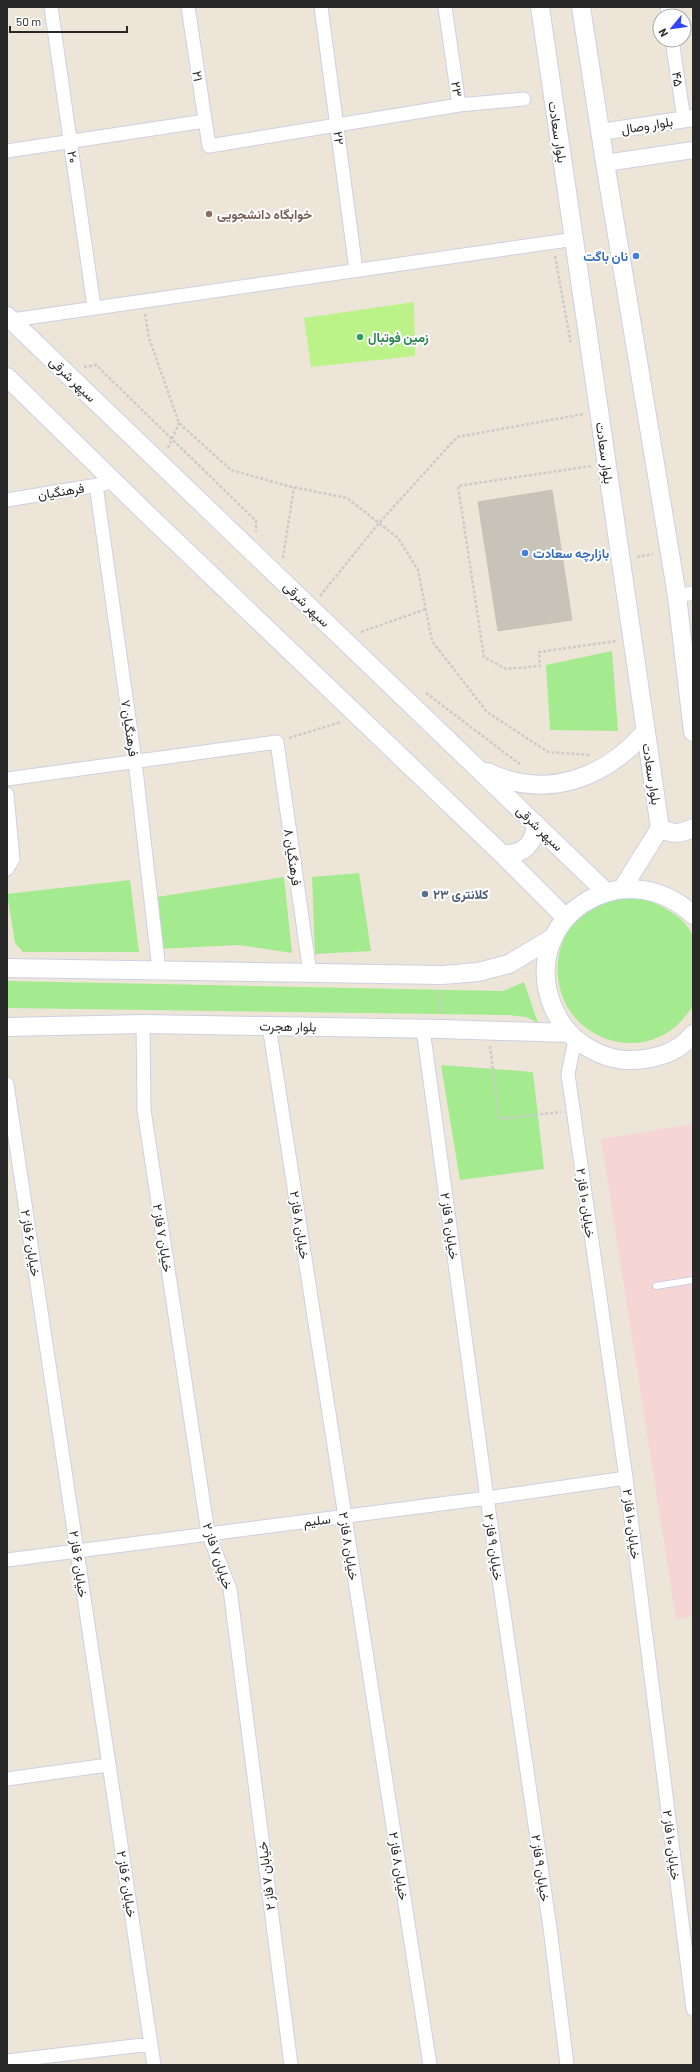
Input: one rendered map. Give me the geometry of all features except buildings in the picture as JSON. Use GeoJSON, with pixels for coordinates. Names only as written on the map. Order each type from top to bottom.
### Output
{"type":"FeatureCollection","features":[{"type":"Feature","properties":{"kind":"main road","name":"بلوار سعادت"},"geometry":{"type":"LineString","coordinates":[[540,7],[574,239],[591,413],[620,560],[660,828]]}},
{"type":"Feature","properties":{"kind":"main road"},"geometry":{"type":"LineString","coordinates":[[581,7],[605,163],[670,552],[685,595],[693,732]]}},
{"type":"Feature","properties":{"kind":"main road","name":"سپهر شرقی"},"geometry":{"type":"LineString","coordinates":[[9,318],[536,824],[614,890]]}},
{"type":"Feature","properties":{"kind":"main road"},"geometry":{"type":"LineString","coordinates":[[7,377],[502,854],[566,918]]}},
{"type":"Feature","properties":{"kind":"main road"},"geometry":{"type":"LineString","coordinates":[[478,768],[497,777],[517,782],[538,785],[565,782],[598,771],[616,761],[632,748],[645,732]]}},
{"type":"Feature","properties":{"kind":"main road"},"geometry":{"type":"LineString","coordinates":[[502,854],[513,855],[523,851],[530,844],[535,834],[536,824]]}},
{"type":"Feature","properties":{"kind":"main road"},"geometry":{"type":"LineString","coordinates":[[614,890],[660,828],[670,833],[681,833],[693,828]]}},
{"type":"Feature","properties":{"kind":"main road"},"geometry":{"type":"LineString","coordinates":[[692,1038],[669,1052],[645,1060],[626,1060],[596,1053],[572,1036],[556,1016],[549,998],[545,977],[547,957],[554,937],[566,918],[584,902],[614,890],[643,889],[663,894],[682,904],[693,915]]}},
{"type":"Feature","properties":{"kind":"main road"},"geometry":{"type":"LineString","coordinates":[[7,967],[442,975],[478,972],[508,964],[554,937]]}},
{"type":"Feature","properties":{"kind":"main road","name":"بلوار هجرت"},"geometry":{"type":"LineString","coordinates":[[7,1027],[143,1024],[269,1026],[488,1030],[572,1036]]}},
{"type":"Feature","properties":{"kind":"street","name":"۲۰"},"geometry":{"type":"LineString","coordinates":[[51,7],[94,307]]}},
{"type":"Feature","properties":{"kind":"street","name":"۲۱"},"geometry":{"type":"LineString","coordinates":[[188,7],[208,146],[337,125]]}},
{"type":"Feature","properties":{"kind":"street","name":"۲۲"},"geometry":{"type":"LineString","coordinates":[[321,7],[356,270]]}},
{"type":"Feature","properties":{"kind":"street","name":"۲۳"},"geometry":{"type":"LineString","coordinates":[[446,7],[459,105],[524,99]]}},
{"type":"Feature","properties":{"kind":"street","name":"۴۵"},"geometry":{"type":"LineString","coordinates":[[674,48],[689,118]]}},
{"type":"Feature","properties":{"kind":"street"},"geometry":{"type":"LineString","coordinates":[[337,125],[459,105]]}},
{"type":"Feature","properties":{"kind":"street","name":"بلوار وصال"},"geometry":{"type":"LineString","coordinates":[[601,132],[689,118]]}},
{"type":"Feature","properties":{"kind":"street"},"geometry":{"type":"LineString","coordinates":[[7,150],[205,121]]}},
{"type":"Feature","properties":{"kind":"street"},"geometry":{"type":"LineString","coordinates":[[605,163],[693,150]]}},
{"type":"Feature","properties":{"kind":"street"},"geometry":{"type":"LineString","coordinates":[[9,318],[574,239]]}},
{"type":"Feature","properties":{"kind":"street","name":"فرهنگیان"},"geometry":{"type":"LineString","coordinates":[[7,500],[115,482]]}},
{"type":"Feature","properties":{"kind":"street","name":"فرهنگیان ۷"},"geometry":{"type":"LineString","coordinates":[[96,486],[135,762],[159,970]]}},
{"type":"Feature","properties":{"kind":"street"},"geometry":{"type":"LineString","coordinates":[[7,779],[277,742]]}},
{"type":"Feature","properties":{"kind":"street","name":"فرهنگیان ۸"},"geometry":{"type":"LineString","coordinates":[[277,742],[310,973]]}},
{"type":"Feature","properties":{"kind":"street"},"geometry":{"type":"LineString","coordinates":[[7,794],[13,859],[7,868]]}},
{"type":"Feature","properties":{"kind":"street","name":"خیابان ۷ فاز ۲"},"geometry":{"type":"LineString","coordinates":[[143,1024],[144,1110],[208,1533],[230,1589],[290,2065]]}},
{"type":"Feature","properties":{"kind":"street","name":"خیابان ۸ فاز ۲"},"geometry":{"type":"LineString","coordinates":[[269,1026],[430,2065]]}},
{"type":"Feature","properties":{"kind":"street","name":"خیابان ۹ فاز ۲"},"geometry":{"type":"LineString","coordinates":[[423,1029],[487,1498],[550,1928],[567,2065]]}},
{"type":"Feature","properties":{"kind":"street","name":"خیابان ۱۰ فاز ۲"},"geometry":{"type":"LineString","coordinates":[[572,1036],[568,1074],[626,1478],[691,1980],[693,2010]]}},
{"type":"Feature","properties":{"kind":"street","name":"خیابان ۶ فاز ۲"},"geometry":{"type":"LineString","coordinates":[[7,1084],[154,2065]]}},
{"type":"Feature","properties":{"kind":"street","name":"سلیم"},"geometry":{"type":"LineString","coordinates":[[7,1560],[487,1498],[626,1478]]}},
{"type":"Feature","properties":{"kind":"street"},"geometry":{"type":"LineString","coordinates":[[7,1780],[108,1765]]}},
{"type":"Feature","properties":{"kind":"street"},"geometry":{"type":"LineString","coordinates":[[7,2061],[151,2044]]}},
{"type":"Feature","properties":{"kind":"lane"},"geometry":{"type":"LineString","coordinates":[[656,1286],[693,1280]]}},
{"type":"Feature","properties":{"kind":"path"},"geometry":{"type":"LineString","coordinates":[[553,242],[572,352]]}},
{"type":"Feature","properties":{"kind":"path"},"geometry":{"type":"LineString","coordinates":[[143,300],[149,338],[179,423],[231,470],[294,487],[347,498],[398,538],[418,570],[432,641],[487,712],[548,752],[593,755]]}},
{"type":"Feature","properties":{"kind":"path"},"geometry":{"type":"LineString","coordinates":[[78,362],[84,367],[96,365],[256,521],[257,535]]}},
{"type":"Feature","properties":{"kind":"path"},"geometry":{"type":"LineString","coordinates":[[582,407],[591,413]]}},
{"type":"Feature","properties":{"kind":"path"},"geometry":{"type":"LineString","coordinates":[[585,422],[591,413]]}},
{"type":"Feature","properties":{"kind":"path"},"geometry":{"type":"LineString","coordinates":[[319,597],[379,523],[457,437],[591,413]]}},
{"type":"Feature","properties":{"kind":"path"},"geometry":{"type":"LineString","coordinates":[[160,463],[173,440],[179,423]]}},
{"type":"Feature","properties":{"kind":"path"},"geometry":{"type":"LineString","coordinates":[[592,459],[593,466],[458,486],[459,494],[484,657],[506,669],[540,666],[539,652],[618,641]]}},
{"type":"Feature","properties":{"kind":"path"},"geometry":{"type":"LineString","coordinates":[[277,556],[282,561],[294,487]]}},
{"type":"Feature","properties":{"kind":"path"},"geometry":{"type":"LineString","coordinates":[[620,560],[670,552]]}},
{"type":"Feature","properties":{"kind":"path"},"geometry":{"type":"LineString","coordinates":[[314,592],[324,602]]}},
{"type":"Feature","properties":{"kind":"path"},"geometry":{"type":"LineString","coordinates":[[357,634],[426,609]]}},
{"type":"Feature","properties":{"kind":"path"},"geometry":{"type":"LineString","coordinates":[[422,690],[522,765]]}},
{"type":"Feature","properties":{"kind":"path"},"geometry":{"type":"LineString","coordinates":[[277,742],[358,716]]}},
{"type":"Feature","properties":{"kind":"path"},"geometry":{"type":"LineString","coordinates":[[441,1029],[442,975]]}},
{"type":"Feature","properties":{"kind":"path"},"geometry":{"type":"LineString","coordinates":[[488,1030],[499,1119],[573,1111]]}},
{"type":"Feature","properties":{"kind":"shaded area"},"geometry":{"type":"Polygon","coordinates":[[[693,1124],[693,1616],[676,1620],[601,1139],[693,1124]]]}},
{"type":"Feature","properties":{"kind":"green space","name":"زمین فوتبال"},"geometry":{"type":"Polygon","coordinates":[[[414,302],[415,356],[311,367],[304,318],[414,302]]]}},
{"type":"Feature","properties":{"kind":"green space"},"geometry":{"type":"Polygon","coordinates":[[[612,651],[618,731],[550,730],[546,665],[612,651]]]}},
{"type":"Feature","properties":{"kind":"green space"},"geometry":{"type":"Polygon","coordinates":[[[359,873],[371,951],[315,954],[312,877],[359,873]]]}},
{"type":"Feature","properties":{"kind":"green space"},"geometry":{"type":"Polygon","coordinates":[[[284,877],[292,953],[239,945],[157,949],[151,898],[284,877]]]}},
{"type":"Feature","properties":{"kind":"green space"},"geometry":{"type":"Polygon","coordinates":[[[130,880],[139,952],[23,952],[15,943],[7,894],[130,880]]]}},
{"type":"Feature","properties":{"kind":"green space"},"geometry":{"type":"Polygon","coordinates":[[[618,899],[642,899],[665,908],[686,924],[693,938],[694,994],[692,1007],[683,1019],[672,1029],[659,1037],[646,1041],[632,1043],[618,1042],[604,1038],[591,1031],[579,1022],[568,1009],[561,993],[558,977],[558,960],[562,944],[569,929],[580,916],[595,906],[618,899]]]}},
{"type":"Feature","properties":{"kind":"green space"},"geometry":{"type":"Polygon","coordinates":[[[7,981],[503,991],[524,982],[538,1023],[526,1017],[508,1015],[7,1008],[7,981]]]}},
{"type":"Feature","properties":{"kind":"green space"},"geometry":{"type":"Polygon","coordinates":[[[441,1065],[533,1072],[544,1169],[460,1180],[441,1065]]]}},
{"type":"Feature","properties":{"kind":"place","name":"خوابگاه دانشجویی"},"geometry":{"type":"Point","coordinates":[209,214]}},
{"type":"Feature","properties":{"kind":"place","name":"نان باگت"},"geometry":{"type":"Point","coordinates":[636,256]}},
{"type":"Feature","properties":{"kind":"place","name":"زمین فوتبال"},"geometry":{"type":"Point","coordinates":[360,337]}},
{"type":"Feature","properties":{"kind":"place","name":"بازارچه سعادت"},"geometry":{"type":"Point","coordinates":[525,553]}},
{"type":"Feature","properties":{"kind":"place","name":"کلانتری ۲۳"},"geometry":{"type":"Point","coordinates":[425,894]}}]}
